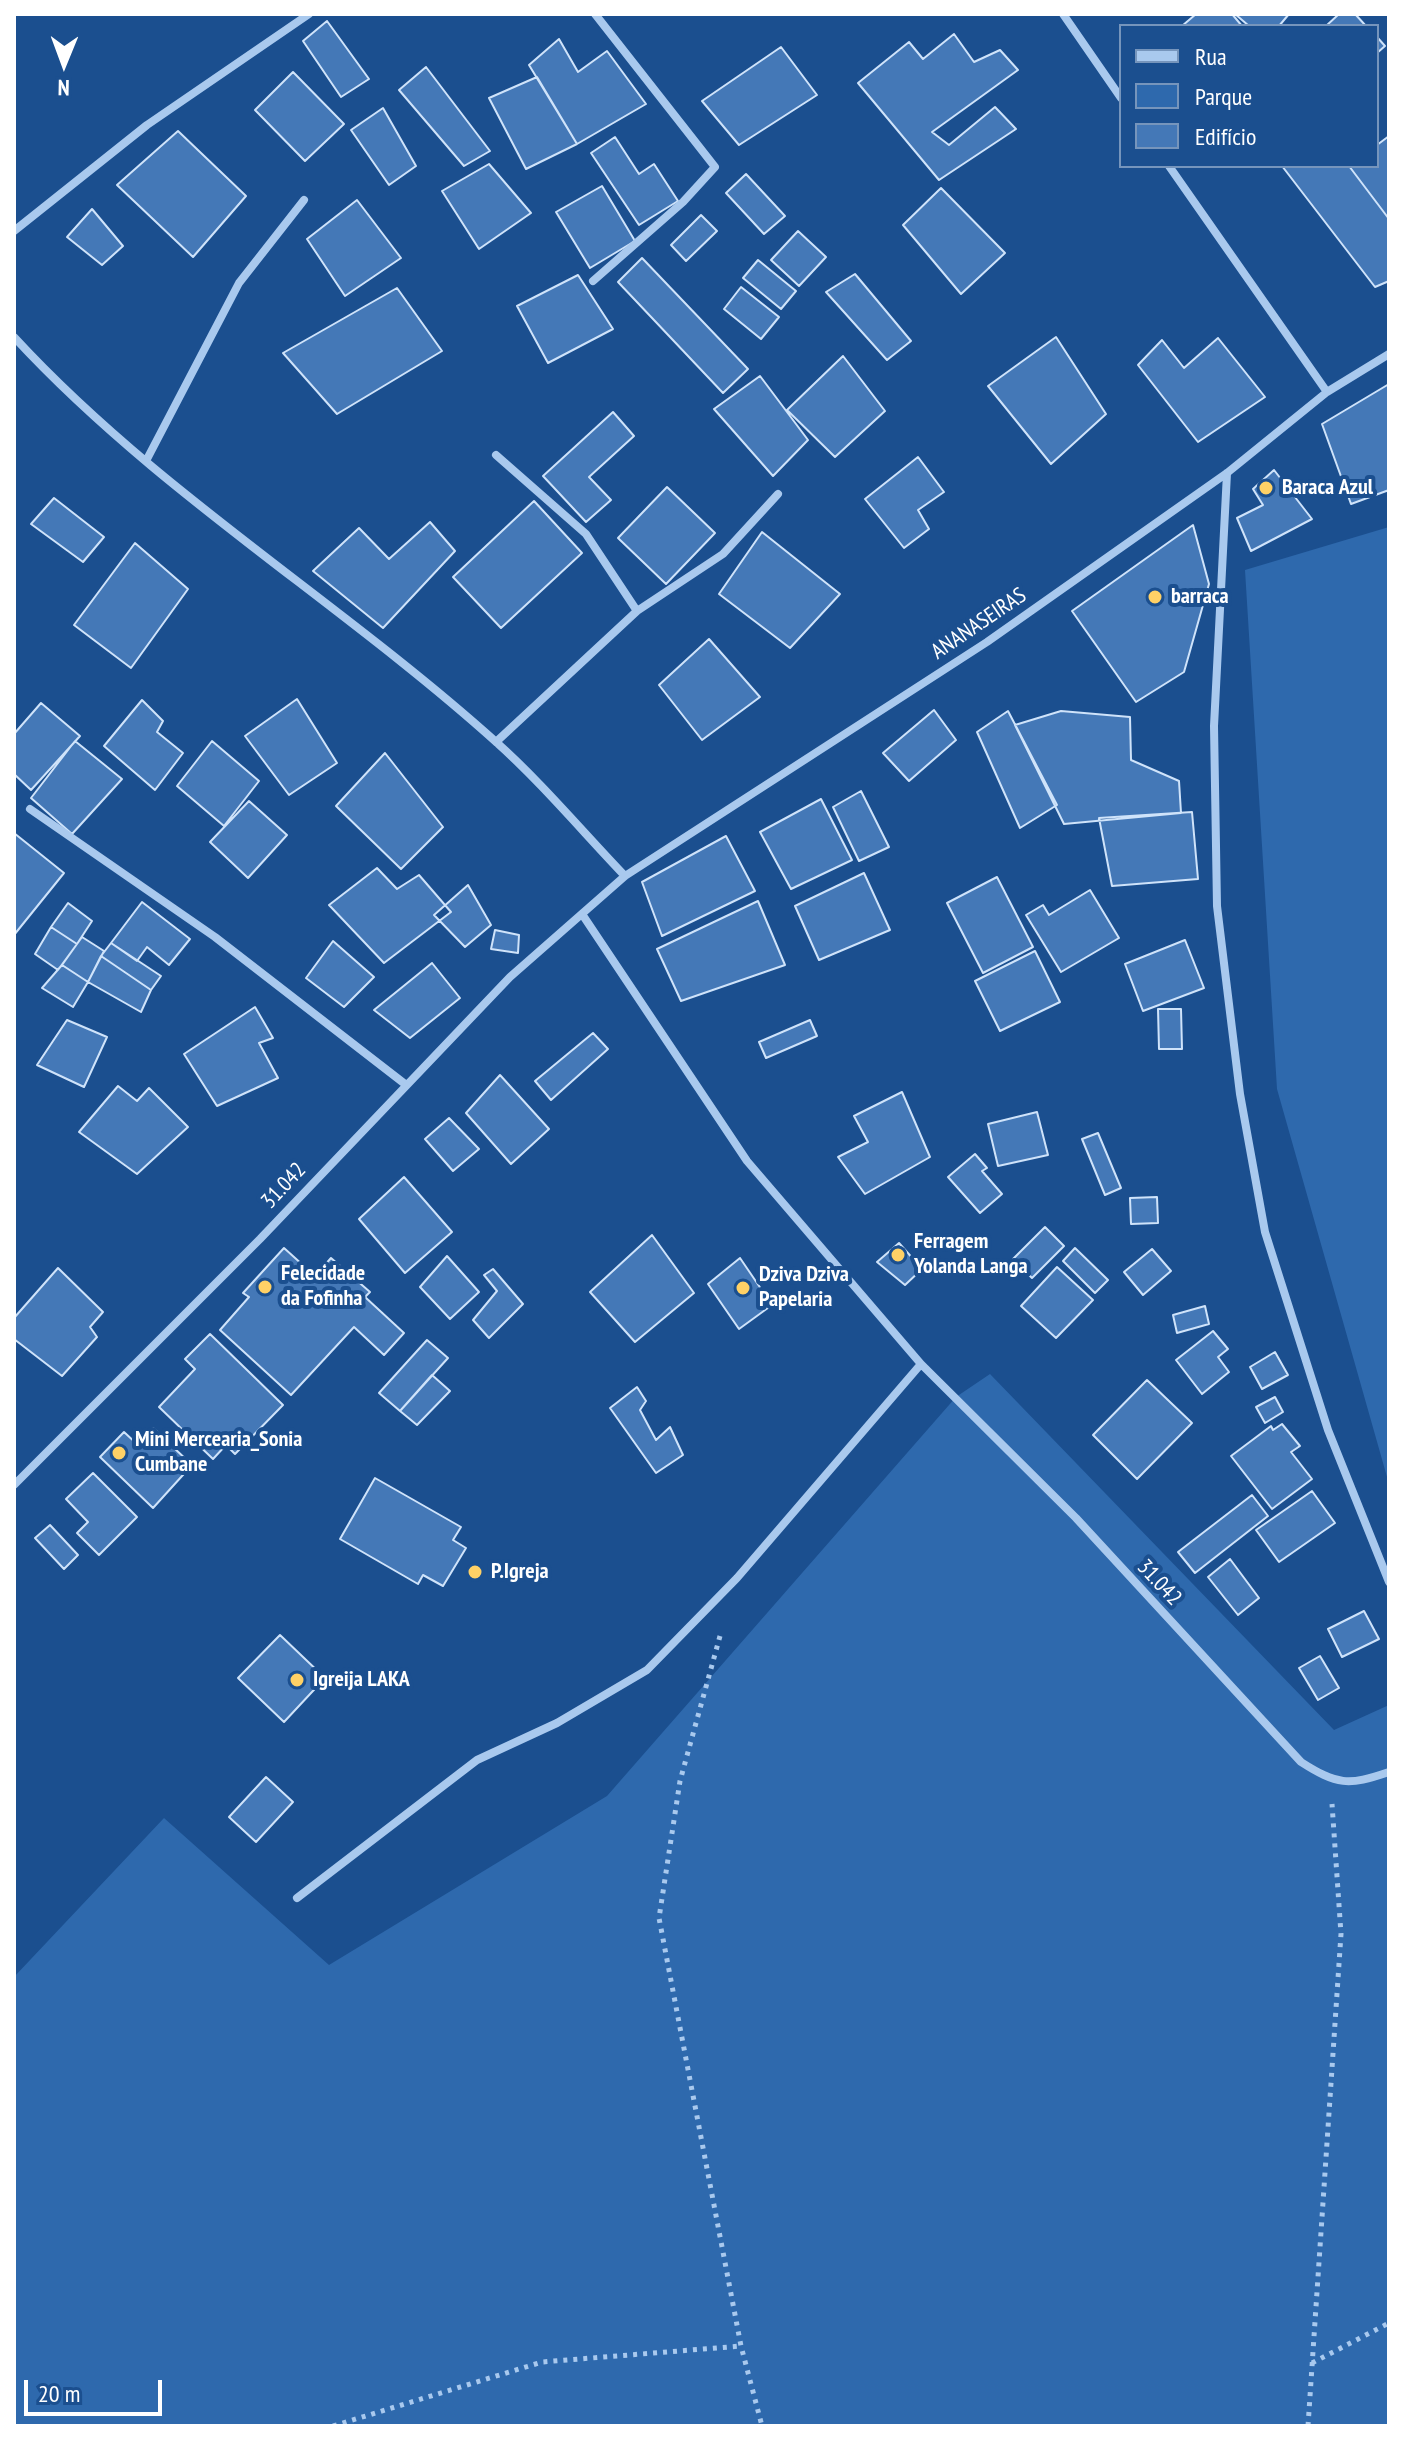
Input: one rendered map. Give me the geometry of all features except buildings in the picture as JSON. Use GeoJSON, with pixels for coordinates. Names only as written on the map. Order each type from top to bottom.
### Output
{"type":"FeatureCollection","features":[{"type":"Feature","properties":{"kind":"street"},"geometry":{"type":"LineString","coordinates":[[14,231],[147,125],[309,14]]}},
{"type":"Feature","properties":{"kind":"street"},"geometry":{"type":"LineString","coordinates":[[593,281],[683,202],[715,167],[595,14]]}},
{"type":"Feature","properties":{"kind":"street"},"geometry":{"type":"LineString","coordinates":[[1063,14],[1119,95]]}},
{"type":"Feature","properties":{"kind":"street"},"geometry":{"type":"LineString","coordinates":[[1170,168],[1327,392]]}},
{"type":"Feature","properties":{"kind":"street"},"geometry":{"type":"LineString","coordinates":[[146,461],[239,283],[304,200]]}},
{"type":"Feature","properties":{"kind":"street"},"geometry":{"type":"LineString","coordinates":[[14,337],[48,373],[146,461],[496,742],[625,876]]}},
{"type":"Feature","properties":{"kind":"street","name":"ANANASEIRAS"},"geometry":{"type":"LineString","coordinates":[[582,914],[625,876],[987,642],[1227,473],[1327,392],[1389,354]]}},
{"type":"Feature","properties":{"kind":"street"},"geometry":{"type":"LineString","coordinates":[[496,455],[586,534],[637,611]]}},
{"type":"Feature","properties":{"kind":"street"},"geometry":{"type":"LineString","coordinates":[[1227,473],[1214,726],[1217,906],[1240,1094],[1265,1232],[1328,1430],[1389,1582]]}},
{"type":"Feature","properties":{"kind":"street"},"geometry":{"type":"LineString","coordinates":[[496,742],[637,611],[723,554],[778,494]]}},
{"type":"Feature","properties":{"kind":"street"},"geometry":{"type":"LineString","coordinates":[[30,809],[215,937],[405,1084]]}},
{"type":"Feature","properties":{"kind":"street","name":"31.042"},"geometry":{"type":"LineString","coordinates":[[14,1485],[260,1239],[510,977],[582,914],[747,1161],[921,1364],[1076,1518],[1301,1762],[1330,1781]]}},
{"type":"Feature","properties":{"kind":"street"},"geometry":{"type":"LineString","coordinates":[[297,1898],[477,1760],[557,1723],[647,1670],[737,1578],[921,1364]]}},
{"type":"Feature","properties":{"kind":"street"},"geometry":{"type":"LineString","coordinates":[[1330,1781],[1363,1781],[1389,1772]]}},
{"type":"Feature","properties":{"kind":"path"},"geometry":{"type":"LineString","coordinates":[[722,1628],[680,1781],[659,1918],[741,2346],[762,2426]]}},
{"type":"Feature","properties":{"kind":"path"},"geometry":{"type":"LineString","coordinates":[[1308,2426],[1341,1934],[1330,1781]]}},
{"type":"Feature","properties":{"kind":"path"},"geometry":{"type":"LineString","coordinates":[[1311,2363],[1389,2323]]}},
{"type":"Feature","properties":{"kind":"path"},"geometry":{"type":"LineString","coordinates":[[333,2426],[542,2362],[741,2346]]}},
{"type":"Feature","properties":{"kind":"green space"},"geometry":{"type":"Polygon","coordinates":[[[1389,527],[1389,1484],[1277,1089],[1245,570],[1389,527]]]}},
{"type":"Feature","properties":{"kind":"green space"},"geometry":{"type":"Polygon","coordinates":[[[990,1374],[1334,1730],[1389,1705],[1389,2426],[14,2426],[14,1977],[164,1818],[329,1965],[607,1796],[956,1397],[990,1374]]]}},
{"type":"Feature","properties":{"kind":"place","name":"Baraca Azul"},"geometry":{"type":"Point","coordinates":[1266,488]}},
{"type":"Feature","properties":{"kind":"place","name":"barraca"},"geometry":{"type":"Point","coordinates":[1155,597]}},
{"type":"Feature","properties":{"kind":"place","name":"Ferragem Yolanda Langa"},"geometry":{"type":"Point","coordinates":[898,1255]}},
{"type":"Feature","properties":{"kind":"place","name":"Felecidade da Fofinha"},"geometry":{"type":"Point","coordinates":[265,1287]}},
{"type":"Feature","properties":{"kind":"place","name":"Dziva Dziva Papelaria"},"geometry":{"type":"Point","coordinates":[743,1288]}},
{"type":"Feature","properties":{"kind":"place","name":"Mini Mercearia_Sonia Cumbane"},"geometry":{"type":"Point","coordinates":[119,1453]}},
{"type":"Feature","properties":{"kind":"place","name":"P.Igreja"},"geometry":{"type":"Point","coordinates":[475,1572]}},
{"type":"Feature","properties":{"kind":"place","name":"Igreija LAKA"},"geometry":{"type":"Point","coordinates":[297,1680]}}]}
